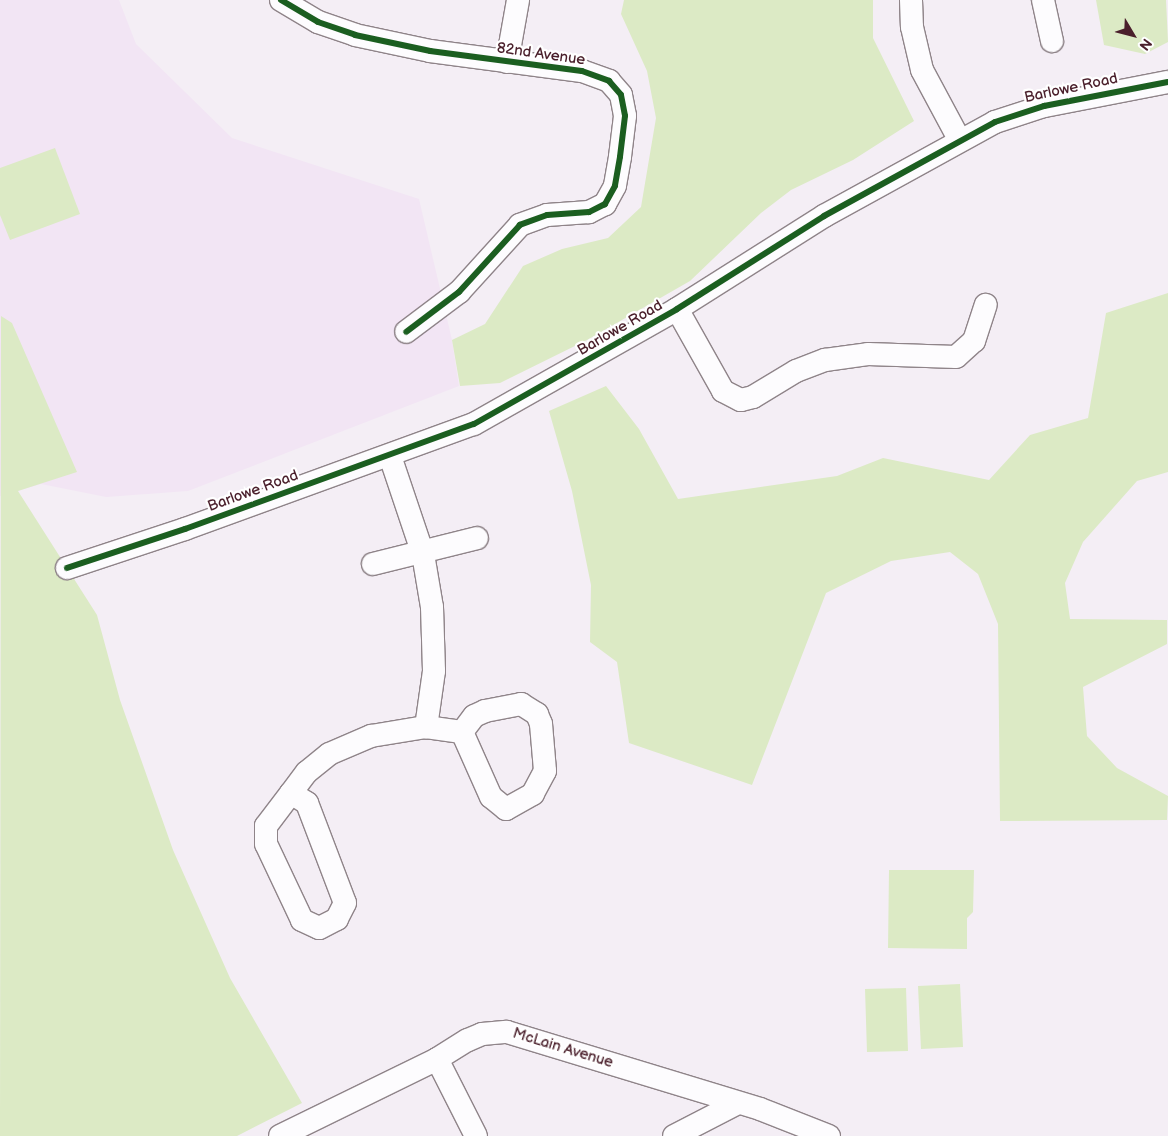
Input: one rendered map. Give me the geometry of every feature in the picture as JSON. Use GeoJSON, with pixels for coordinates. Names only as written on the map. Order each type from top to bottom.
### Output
{"type":"FeatureCollection","features":[{"type":"Feature","properties":{"kind":"street","name":"82nd Avenue"},"geometry":{"type":"LineString","coordinates":[[281,0],[327,26],[355,35],[394,45],[582,71],[600,76],[616,88],[625,116],[614,186],[605,204],[595,210],[547,215],[520,225],[459,292],[406,332]]}},
{"type":"Feature","properties":{"kind":"street"},"geometry":{"type":"LineString","coordinates":[[507,62],[518,0]]}},
{"type":"Feature","properties":{"kind":"street"},"geometry":{"type":"LineString","coordinates":[[911,0],[912,27],[922,70],[960,139]]}},
{"type":"Feature","properties":{"kind":"street"},"geometry":{"type":"LineString","coordinates":[[1043,0],[1052,41]]}},
{"type":"Feature","properties":{"kind":"street","name":"Barlowe Road"},"geometry":{"type":"LineString","coordinates":[[67,568],[129,549],[474,424],[677,309],[744,264],[960,139],[995,122],[1044,106],[1168,82]]}},
{"type":"Feature","properties":{"kind":"street"},"geometry":{"type":"LineString","coordinates":[[677,309],[723,391],[741,400],[753,397],[796,371],[825,360],[868,354],[956,357],[974,341],[986,305]]}},
{"type":"Feature","properties":{"kind":"street"},"geometry":{"type":"LineString","coordinates":[[390,456],[423,554],[432,606],[435,651],[426,727]]}},
{"type":"Feature","properties":{"kind":"street"},"geometry":{"type":"LineString","coordinates":[[373,564],[423,554],[477,538]]}},
{"type":"Feature","properties":{"kind":"street"},"geometry":{"type":"LineString","coordinates":[[521,704],[530,708],[540,724],[545,771],[538,789],[506,809],[496,804],[485,788],[462,732],[474,716],[485,711],[521,704]]}},
{"type":"Feature","properties":{"kind":"street"},"geometry":{"type":"LineString","coordinates":[[291,793],[307,803],[344,903],[337,919],[320,928],[302,920],[266,844],[266,826],[291,793],[307,772],[329,754],[372,736],[426,727],[462,732]]}},
{"type":"Feature","properties":{"kind":"street","name":"McLain Avenue"},"geometry":{"type":"LineString","coordinates":[[280,1136],[437,1059],[482,1034],[507,1032],[738,1103],[799,1123],[829,1136]]}},
{"type":"Feature","properties":{"kind":"street"},"geometry":{"type":"LineString","coordinates":[[437,1059],[476,1136]]}},
{"type":"Feature","properties":{"kind":"street"},"geometry":{"type":"LineString","coordinates":[[674,1136],[738,1103]]}},
{"type":"Feature","properties":{"kind":"shaded area"},"geometry":{"type":"Polygon","coordinates":[[[0,0],[119,0],[136,44],[232,138],[419,199],[452,340],[459,386],[188,491],[106,497],[41,484],[0,496],[0,0]]]}},
{"type":"Feature","properties":{"kind":"green space"},"geometry":{"type":"Polygon","coordinates":[[[624,0],[873,0],[873,38],[914,121],[853,160],[791,190],[761,213],[690,281],[587,340],[500,383],[460,386],[452,340],[485,324],[523,266],[562,249],[608,238],[641,207],[656,118],[647,71],[621,14],[624,0]]]}},
{"type":"Feature","properties":{"kind":"green space"},"geometry":{"type":"Polygon","coordinates":[[[1096,0],[1166,0],[1168,42],[1145,54],[1104,45],[1096,0]]]}},
{"type":"Feature","properties":{"kind":"green space"},"geometry":{"type":"Polygon","coordinates":[[[55,148],[80,214],[10,240],[0,215],[0,168],[55,148]]]}},
{"type":"Feature","properties":{"kind":"green space"},"geometry":{"type":"Polygon","coordinates":[[[1168,293],[1168,472],[1137,481],[1083,542],[1065,583],[1070,619],[1167,620],[1167,644],[1083,687],[1087,736],[1117,768],[1168,796],[1167,820],[1000,821],[998,624],[978,574],[950,552],[891,561],[826,593],[752,785],[629,743],[617,662],[590,642],[591,585],[572,491],[549,411],[606,386],[639,429],[678,499],[837,476],[883,458],[989,480],[1030,435],[1088,418],[1106,313],[1168,293]]]}},
{"type":"Feature","properties":{"kind":"green space"},"geometry":{"type":"Polygon","coordinates":[[[1,316],[12,323],[77,472],[18,491],[97,615],[120,700],[173,850],[230,978],[302,1103],[237,1136],[0,1136],[1,316]]]}},
{"type":"Feature","properties":{"kind":"green space"},"geometry":{"type":"Polygon","coordinates":[[[889,870],[974,870],[973,912],[967,918],[967,949],[888,948],[889,870]]]}},
{"type":"Feature","properties":{"kind":"green space"},"geometry":{"type":"Polygon","coordinates":[[[960,984],[963,1047],[921,1049],[918,986],[960,984]]]}},
{"type":"Feature","properties":{"kind":"green space"},"geometry":{"type":"Polygon","coordinates":[[[906,988],[908,1051],[867,1052],[865,989],[906,988]]]}},
{"type":"Feature","properties":{"kind":"cycle path"},"geometry":{"type":"LineString","coordinates":[[281,0],[318,22],[355,35],[430,51],[582,71],[609,81],[621,95],[625,116],[620,157],[615,186],[605,204],[589,212],[547,215],[520,225],[459,292],[406,332]]}},
{"type":"Feature","properties":{"kind":"cycle path"},"geometry":{"type":"LineString","coordinates":[[67,568],[185,529],[474,424],[677,309],[824,216],[995,122],[1044,106],[1168,82]]}}]}
